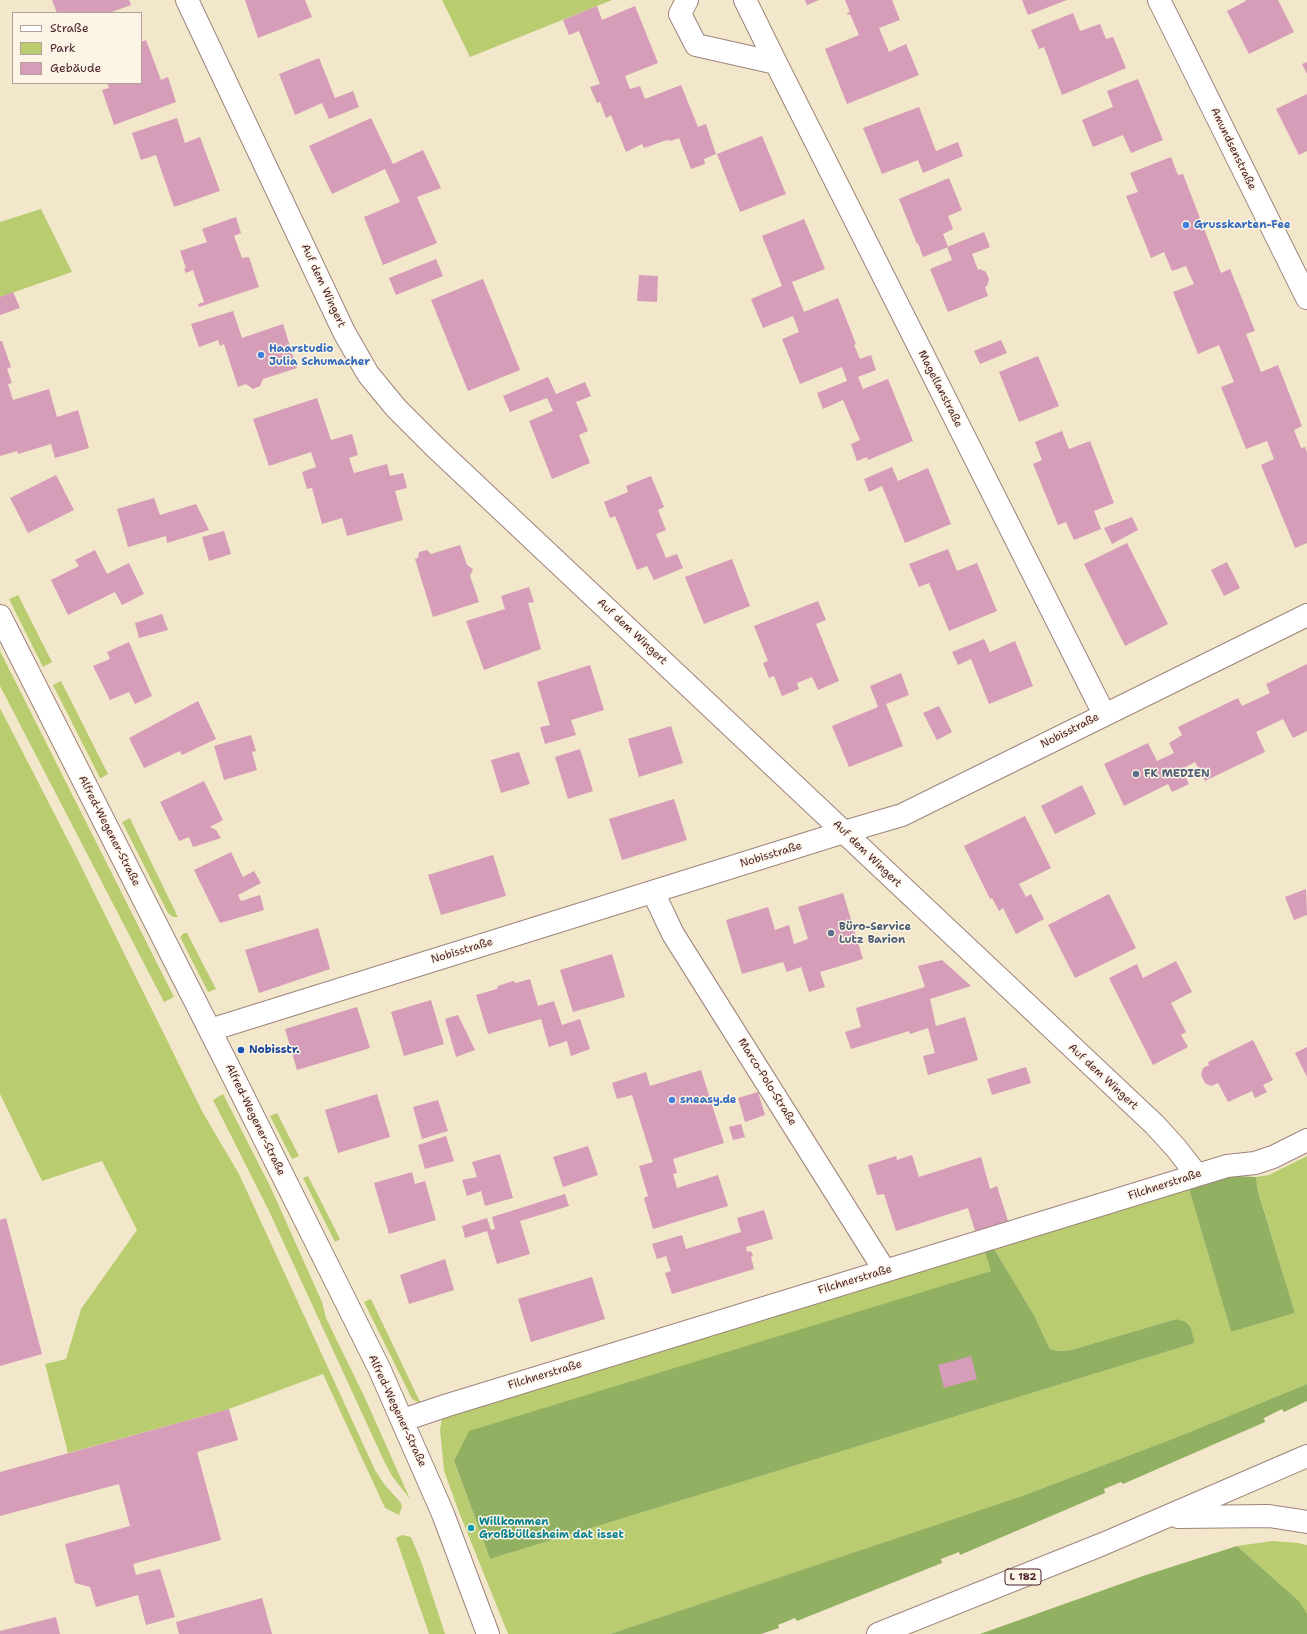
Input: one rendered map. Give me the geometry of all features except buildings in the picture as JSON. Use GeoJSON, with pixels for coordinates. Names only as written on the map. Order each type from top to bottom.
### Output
{"type":"FeatureCollection","features":[{"type":"Feature","properties":{"kind":"street","name":"Auf dem Wingert"},"geometry":{"type":"LineString","coordinates":[[187,0],[344,332],[364,368],[382,392],[435,447],[1154,1124],[1176,1148],[1197,1175]]}},
{"type":"Feature","properties":{"kind":"street"},"geometry":{"type":"LineString","coordinates":[[686,0],[680,14],[696,45],[776,63]]}},
{"type":"Feature","properties":{"kind":"street","name":"Magellanstraße"},"geometry":{"type":"LineString","coordinates":[[745,0],[1104,714]]}},
{"type":"Feature","properties":{"kind":"street","name":"Amundsenstraße"},"geometry":{"type":"LineString","coordinates":[[1159,0],[1307,298]]}},
{"type":"Feature","properties":{"kind":"street","name":"Nobisstraße"},"geometry":{"type":"LineString","coordinates":[[210,1030],[902,815],[1307,615]]}},
{"type":"Feature","properties":{"kind":"street","name":"Alfred-Wegener-Straße"},"geometry":{"type":"LineString","coordinates":[[0,616],[210,1030],[369,1349],[403,1420],[444,1514],[488,1634]]}},
{"type":"Feature","properties":{"kind":"street","name":"Marco-Polo-Straße"},"geometry":{"type":"LineString","coordinates":[[653,892],[673,934],[885,1270]]}},
{"type":"Feature","properties":{"kind":"street","name":"Filchnerstraße"},"geometry":{"type":"LineString","coordinates":[[403,1420],[885,1270],[1197,1175],[1227,1166],[1255,1163],[1274,1157],[1307,1140]]}},
{"type":"Feature","properties":{"kind":"street","name":"L 182"},"geometry":{"type":"LineString","coordinates":[[878,1634],[1029,1575],[1307,1456]]}},
{"type":"Feature","properties":{"kind":"street","name":"L 182"},"geometry":{"type":"LineString","coordinates":[[1167,1517],[1269,1516],[1307,1522]]}},
{"type":"Feature","properties":{"kind":"green space"},"geometry":{"type":"Polygon","coordinates":[[[442,0],[612,0],[470,57],[442,0]]]}},
{"type":"Feature","properties":{"kind":"green space"},"geometry":{"type":"Polygon","coordinates":[[[41,209],[72,272],[0,297],[0,222],[41,209]]]}},
{"type":"Feature","properties":{"kind":"green space"},"geometry":{"type":"Polygon","coordinates":[[[18,595],[52,662],[43,667],[9,599],[18,595]]]}},
{"type":"Feature","properties":{"kind":"green space"},"geometry":{"type":"Polygon","coordinates":[[[0,651],[174,997],[164,1002],[0,686],[0,651]]]}},
{"type":"Feature","properties":{"kind":"green space"},"geometry":{"type":"Polygon","coordinates":[[[61,681],[108,774],[101,778],[53,685],[61,681]]]}},
{"type":"Feature","properties":{"kind":"green space"},"geometry":{"type":"Polygon","coordinates":[[[0,708],[73,850],[203,1113],[239,1174],[375,1470],[384,1484],[401,1503],[402,1507],[399,1515],[385,1508],[323,1374],[229,1409],[68,1453],[45,1364],[66,1359],[81,1309],[137,1230],[102,1161],[42,1181],[0,1094],[0,708]]]}},
{"type":"Feature","properties":{"kind":"green space"},"geometry":{"type":"Polygon","coordinates":[[[130,818],[178,917],[173,917],[168,913],[122,822],[130,818]]]}},
{"type":"Feature","properties":{"kind":"green space"},"geometry":{"type":"Polygon","coordinates":[[[184,933],[187,933],[216,989],[208,992],[180,937],[184,933]]]}},
{"type":"Feature","properties":{"kind":"green space"},"geometry":{"type":"Polygon","coordinates":[[[223,1094],[270,1186],[322,1302],[326,1318],[365,1398],[410,1499],[392,1476],[384,1461],[269,1211],[213,1100],[223,1094]]]}},
{"type":"Feature","properties":{"kind":"green space"},"geometry":{"type":"Polygon","coordinates":[[[277,1113],[299,1156],[292,1159],[270,1116],[277,1113]]]}},
{"type":"Feature","properties":{"kind":"green space"},"geometry":{"type":"Polygon","coordinates":[[[1307,1156],[1307,1384],[1175,1438],[1019,1497],[610,1634],[508,1634],[444,1471],[440,1429],[442,1418],[984,1250],[991,1271],[454,1462],[490,1559],[1195,1343],[1191,1328],[1176,1319],[1071,1350],[1057,1351],[1050,1349],[1034,1315],[993,1247],[1189,1189],[1231,1332],[1295,1313],[1258,1190],[1256,1177],[1269,1175],[1307,1156]]]}},
{"type":"Feature","properties":{"kind":"green space"},"geometry":{"type":"Polygon","coordinates":[[[308,1176],[340,1239],[335,1242],[303,1178],[308,1176]]]}},
{"type":"Feature","properties":{"kind":"green space"},"geometry":{"type":"Polygon","coordinates":[[[1236,1176],[1256,1177],[1258,1191],[1295,1313],[1231,1332],[1189,1189],[1236,1176]]]}},
{"type":"Feature","properties":{"kind":"green space"},"geometry":{"type":"Polygon","coordinates":[[[993,1247],[1034,1315],[1050,1349],[1057,1351],[1071,1350],[1176,1319],[1186,1322],[1191,1328],[1195,1343],[490,1559],[454,1461],[469,1431],[991,1271],[984,1250],[993,1247]]]}},
{"type":"Feature","properties":{"kind":"green space"},"geometry":{"type":"Polygon","coordinates":[[[371,1299],[421,1404],[412,1399],[364,1302],[371,1299]]]}},
{"type":"Feature","properties":{"kind":"green space"},"geometry":{"type":"Polygon","coordinates":[[[1307,1384],[1307,1401],[1284,1412],[1282,1409],[1264,1418],[1265,1422],[1123,1484],[1121,1482],[1104,1489],[1105,1493],[960,1555],[959,1552],[941,1559],[942,1563],[797,1621],[795,1618],[778,1625],[779,1628],[761,1634],[610,1634],[1019,1497],[1175,1438],[1307,1384]]]}},
{"type":"Feature","properties":{"kind":"green space"},"geometry":{"type":"Polygon","coordinates":[[[402,1535],[411,1537],[422,1564],[445,1634],[429,1634],[396,1538],[402,1535]]]}},
{"type":"Feature","properties":{"kind":"green space"},"geometry":{"type":"Polygon","coordinates":[[[1273,1541],[1307,1545],[1307,1613],[1299,1601],[1237,1546],[1273,1541]]]}},
{"type":"Feature","properties":{"kind":"green space"},"geometry":{"type":"Polygon","coordinates":[[[1237,1546],[1299,1601],[1307,1613],[1307,1634],[980,1634],[1143,1576],[1237,1546]]]}},
{"type":"Feature","properties":{"kind":"place","name":"Grusskarten-Fee"},"geometry":{"type":"Point","coordinates":[1186,225]}},
{"type":"Feature","properties":{"kind":"place","name":"Haarstudio Julia Schumacher"},"geometry":{"type":"Point","coordinates":[261,355]}},
{"type":"Feature","properties":{"kind":"place","name":"FK MEDIEN"},"geometry":{"type":"Point","coordinates":[1136,774]}},
{"type":"Feature","properties":{"kind":"place","name":"Büro-Service Lutz Barion"},"geometry":{"type":"Point","coordinates":[831,933]}},
{"type":"Feature","properties":{"kind":"place","name":"Nobisstr."},"geometry":{"type":"Point","coordinates":[241,1050]}},
{"type":"Feature","properties":{"kind":"place","name":"sneasy.de"},"geometry":{"type":"Point","coordinates":[672,1100]}},
{"type":"Feature","properties":{"kind":"place","name":"Willkommen Großbüllesheim dat isset"},"geometry":{"type":"Point","coordinates":[471,1528]}}]}
